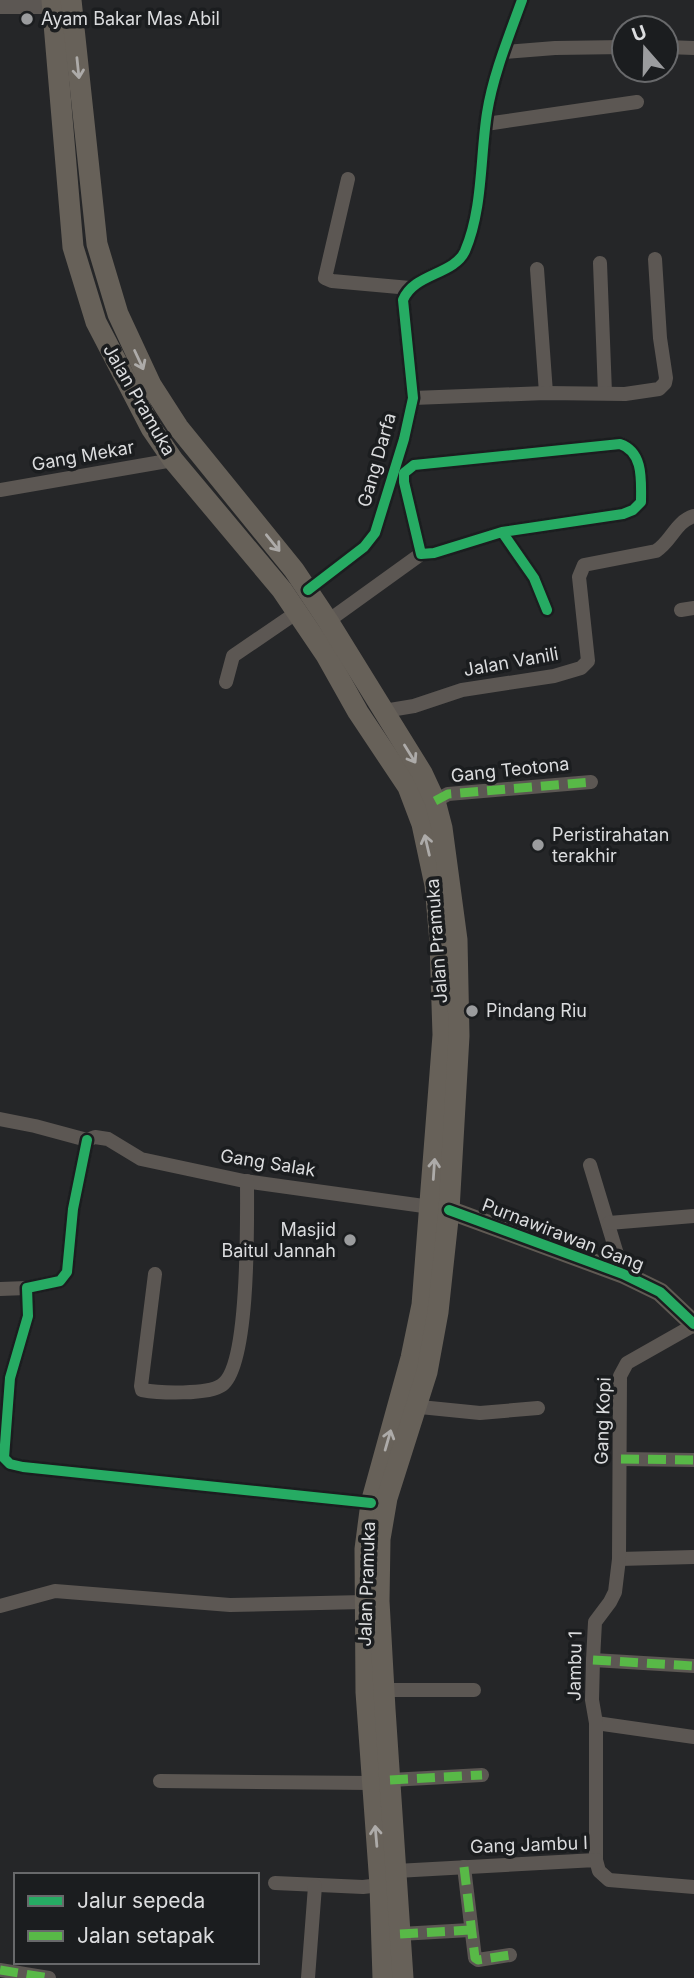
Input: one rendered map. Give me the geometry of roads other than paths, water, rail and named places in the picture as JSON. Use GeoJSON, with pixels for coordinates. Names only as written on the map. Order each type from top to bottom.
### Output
{"type":"FeatureCollection","features":[{"type":"Feature","properties":{"kind":"main road","name":"Jalan Pramuka"},"geometry":{"type":"LineString","coordinates":[[59,2],[97,244],[118,314],[151,385],[178,427],[286,560],[328,621],[422,773],[435,801],[442,828],[449,941],[443,1035],[440,1208],[411,1358],[407,1406],[380,1539],[375,1691]]}},
{"type":"Feature","properties":{"kind":"main road","name":"Jalan Pramuka"},"geometry":{"type":"LineString","coordinates":[[59,2],[73,247],[96,323],[151,428],[173,460],[266,571],[326,655],[358,712],[408,787],[418,809],[449,941]]}},
{"type":"Feature","properties":{"kind":"main road"},"geometry":{"type":"LineString","coordinates":[[73,247],[97,244]]}},
{"type":"Feature","properties":{"kind":"main road"},"geometry":{"type":"LineString","coordinates":[[96,323],[118,314]]}},
{"type":"Feature","properties":{"kind":"main road","name":"Jalan Pramuka"},"geometry":{"type":"LineString","coordinates":[[383,1978],[388,1878],[375,1691],[364,1602],[365,1549],[371,1503],[407,1406]]}},
{"type":"Feature","properties":{"kind":"main road","name":"Jalan Pramuka"},"geometry":{"type":"LineString","coordinates":[[388,1878],[400,1934],[403,1978]]}},
{"type":"Feature","properties":{"kind":"street"},"geometry":{"type":"LineString","coordinates":[[348,178],[325,278],[332,281],[410,288],[457,261],[464,253],[476,208],[487,112],[522,0]]}},
{"type":"Feature","properties":{"kind":"street"},"geometry":{"type":"LineString","coordinates":[[0,7],[59,2]]}},
{"type":"Feature","properties":{"kind":"street"},"geometry":{"type":"LineString","coordinates":[[504,51],[610,47]]}},
{"type":"Feature","properties":{"kind":"street"},"geometry":{"type":"LineString","coordinates":[[486,124],[637,102]]}},
{"type":"Feature","properties":{"kind":"street"},"geometry":{"type":"LineString","coordinates":[[413,398],[546,393],[625,394],[659,389],[665,383],[655,259]]}},
{"type":"Feature","properties":{"kind":"street"},"geometry":{"type":"LineString","coordinates":[[600,263],[605,393]]}},
{"type":"Feature","properties":{"kind":"street"},"geometry":{"type":"LineString","coordinates":[[537,269],[546,393]]}},
{"type":"Feature","properties":{"kind":"street","name":"Gang Darfa"},"geometry":{"type":"LineString","coordinates":[[308,590],[364,547],[375,533],[404,439],[413,398],[403,300],[410,288]]}},
{"type":"Feature","properties":{"kind":"street"},"geometry":{"type":"LineString","coordinates":[[328,621],[421,554],[434,553],[502,532],[623,514],[633,510],[641,502],[636,456],[628,446],[620,444],[414,465],[407,468],[404,482],[421,554]]}},
{"type":"Feature","properties":{"kind":"street","name":"Gang Mekar"},"geometry":{"type":"LineString","coordinates":[[0,490],[173,460]]}},
{"type":"Feature","properties":{"kind":"street","name":"Jalan Vanili"},"geometry":{"type":"LineString","coordinates":[[384,711],[414,706],[462,690],[554,676],[581,668],[588,661],[579,577],[583,565],[656,551],[664,547],[678,525],[694,516]]}},
{"type":"Feature","properties":{"kind":"street"},"geometry":{"type":"LineString","coordinates":[[502,532],[534,578],[547,610]]}},
{"type":"Feature","properties":{"kind":"street"},"geometry":{"type":"LineString","coordinates":[[226,682],[233,656],[296,613]]}},
{"type":"Feature","properties":{"kind":"street","name":"Gang Teotona"},"geometry":{"type":"LineString","coordinates":[[435,801],[448,794],[591,782]]}},
{"type":"Feature","properties":{"kind":"street","name":"Gang Salak"},"geometry":{"type":"LineString","coordinates":[[0,1119],[87,1140],[94,1137],[108,1139],[141,1159],[247,1181],[440,1208]]}},
{"type":"Feature","properties":{"kind":"street"},"geometry":{"type":"LineString","coordinates":[[0,1289],[27,1288],[60,1281],[67,1272],[73,1209],[87,1140]]}},
{"type":"Feature","properties":{"kind":"street"},"geometry":{"type":"LineString","coordinates":[[590,1165],[623,1274]]}},
{"type":"Feature","properties":{"kind":"street"},"geometry":{"type":"LineString","coordinates":[[155,1274],[142,1390],[205,1391],[224,1384],[233,1368],[247,1284],[247,1181]]}},
{"type":"Feature","properties":{"kind":"street","name":"Purnawirawan Gang"},"geometry":{"type":"LineString","coordinates":[[440,1208],[623,1274],[660,1292],[694,1324]]}},
{"type":"Feature","properties":{"kind":"street"},"geometry":{"type":"LineString","coordinates":[[609,1223],[694,1216]]}},
{"type":"Feature","properties":{"kind":"street"},"geometry":{"type":"LineString","coordinates":[[27,1288],[28,1315],[10,1378],[5,1427],[3,1451],[4,1458],[10,1464],[371,1503]]}},
{"type":"Feature","properties":{"kind":"street","name":"Gang Kopi"},"geometry":{"type":"LineString","coordinates":[[620,1559],[620,1376],[627,1363],[694,1324]]}},
{"type":"Feature","properties":{"kind":"street"},"geometry":{"type":"LineString","coordinates":[[407,1406],[480,1413],[538,1408]]}},
{"type":"Feature","properties":{"kind":"street"},"geometry":{"type":"LineString","coordinates":[[621,1459],[694,1460]]}},
{"type":"Feature","properties":{"kind":"street"},"geometry":{"type":"LineString","coordinates":[[620,1559],[694,1557]]}},
{"type":"Feature","properties":{"kind":"street","name":"Jambu 1"},"geometry":{"type":"LineString","coordinates":[[620,1559],[615,1592],[595,1622],[592,1700],[596,1723],[694,1737]]}},
{"type":"Feature","properties":{"kind":"street"},"geometry":{"type":"LineString","coordinates":[[0,1606],[55,1591],[230,1605],[364,1602]]}},
{"type":"Feature","properties":{"kind":"street"},"geometry":{"type":"LineString","coordinates":[[593,1660],[694,1665]]}},
{"type":"Feature","properties":{"kind":"street"},"geometry":{"type":"LineString","coordinates":[[375,1691],[474,1690]]}},
{"type":"Feature","properties":{"kind":"street"},"geometry":{"type":"LineString","coordinates":[[596,1723],[596,1860]]}},
{"type":"Feature","properties":{"kind":"street"},"geometry":{"type":"LineString","coordinates":[[160,1781],[381,1782],[482,1775]]}},
{"type":"Feature","properties":{"kind":"street","name":"Gang Jambu I"},"geometry":{"type":"LineString","coordinates":[[275,1883],[315,1885],[464,1867],[596,1860],[599,1871],[609,1880],[694,1887]]}},
{"type":"Feature","properties":{"kind":"street"},"geometry":{"type":"LineString","coordinates":[[464,1867],[475,1958],[510,1955]]}},
{"type":"Feature","properties":{"kind":"street"},"geometry":{"type":"LineString","coordinates":[[308,1978],[315,1885]]}},
{"type":"Feature","properties":{"kind":"street"},"geometry":{"type":"LineString","coordinates":[[400,1934],[470,1930]]}},
{"type":"Feature","properties":{"kind":"street"},"geometry":{"type":"LineString","coordinates":[[0,1970],[49,1978]]}},
{"type":"Feature","properties":{"kind":"place","name":"Ayam Bakar Mas Abil"},"geometry":{"type":"Point","coordinates":[27,19]}},
{"type":"Feature","properties":{"kind":"place","name":"Peristirahatan terakhir"},"geometry":{"type":"Point","coordinates":[538,845]}},
{"type":"Feature","properties":{"kind":"place","name":"Pindang Riu"},"geometry":{"type":"Point","coordinates":[472,1011]}},
{"type":"Feature","properties":{"kind":"place","name":"Masjid Baitul Jannah"},"geometry":{"type":"Point","coordinates":[350,1240]}}]}
